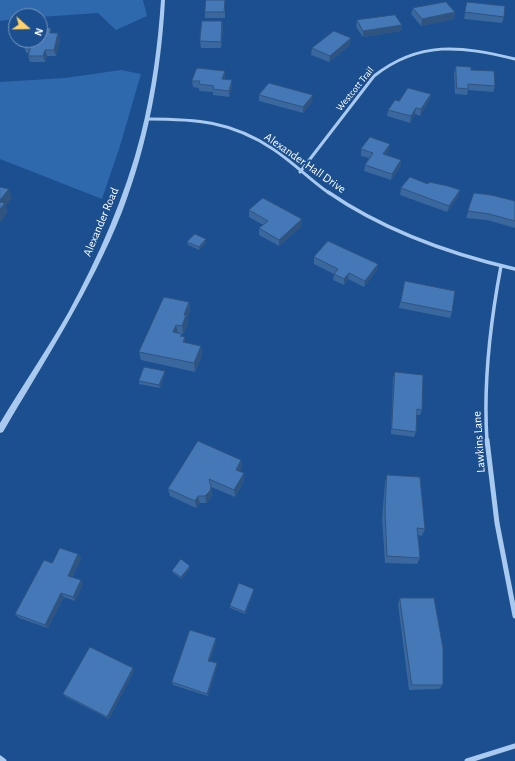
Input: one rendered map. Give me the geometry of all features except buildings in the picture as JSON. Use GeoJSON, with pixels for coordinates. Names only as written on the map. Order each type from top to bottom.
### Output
{"type":"FeatureCollection","features":[{"type":"Feature","properties":{"kind":"street","name":"Alexander Road"},"geometry":{"type":"LineString","coordinates":[[0,430],[86,285],[116,218],[131,179],[147,119],[157,57],[163,0]]}},
{"type":"Feature","properties":{"kind":"street","name":"Westcott Trail"},"geometry":{"type":"LineString","coordinates":[[300,172],[374,76],[390,63],[419,52],[452,48],[479,50],[515,59]]}},
{"type":"Feature","properties":{"kind":"street","name":"Alexander Hall Drive"},"geometry":{"type":"LineString","coordinates":[[147,119],[189,119],[227,128],[247,135],[268,146],[284,157],[300,172],[333,196],[374,218],[451,250],[515,270]]}},
{"type":"Feature","properties":{"kind":"street","name":"Lawkins Lane"},"geometry":{"type":"LineString","coordinates":[[501,266],[493,311],[487,366],[486,416],[495,513],[515,616]]}},
{"type":"Feature","properties":{"kind":"street"},"geometry":{"type":"LineString","coordinates":[[467,761],[515,746]]}},
{"type":"Feature","properties":{"kind":"street"},"geometry":{"type":"LineString","coordinates":[[0,758],[4,761]]}},
{"type":"Feature","properties":{"kind":"shaded area"},"geometry":{"type":"Polygon","coordinates":[[[0,0],[143,0],[147,16],[116,30],[98,13],[48,16],[48,8],[8,8],[8,20],[0,21],[0,0]]]}},
{"type":"Feature","properties":{"kind":"shaded area"},"geometry":{"type":"Polygon","coordinates":[[[121,70],[141,74],[120,146],[102,199],[0,159],[0,82],[65,78],[121,70]]]}}]}
